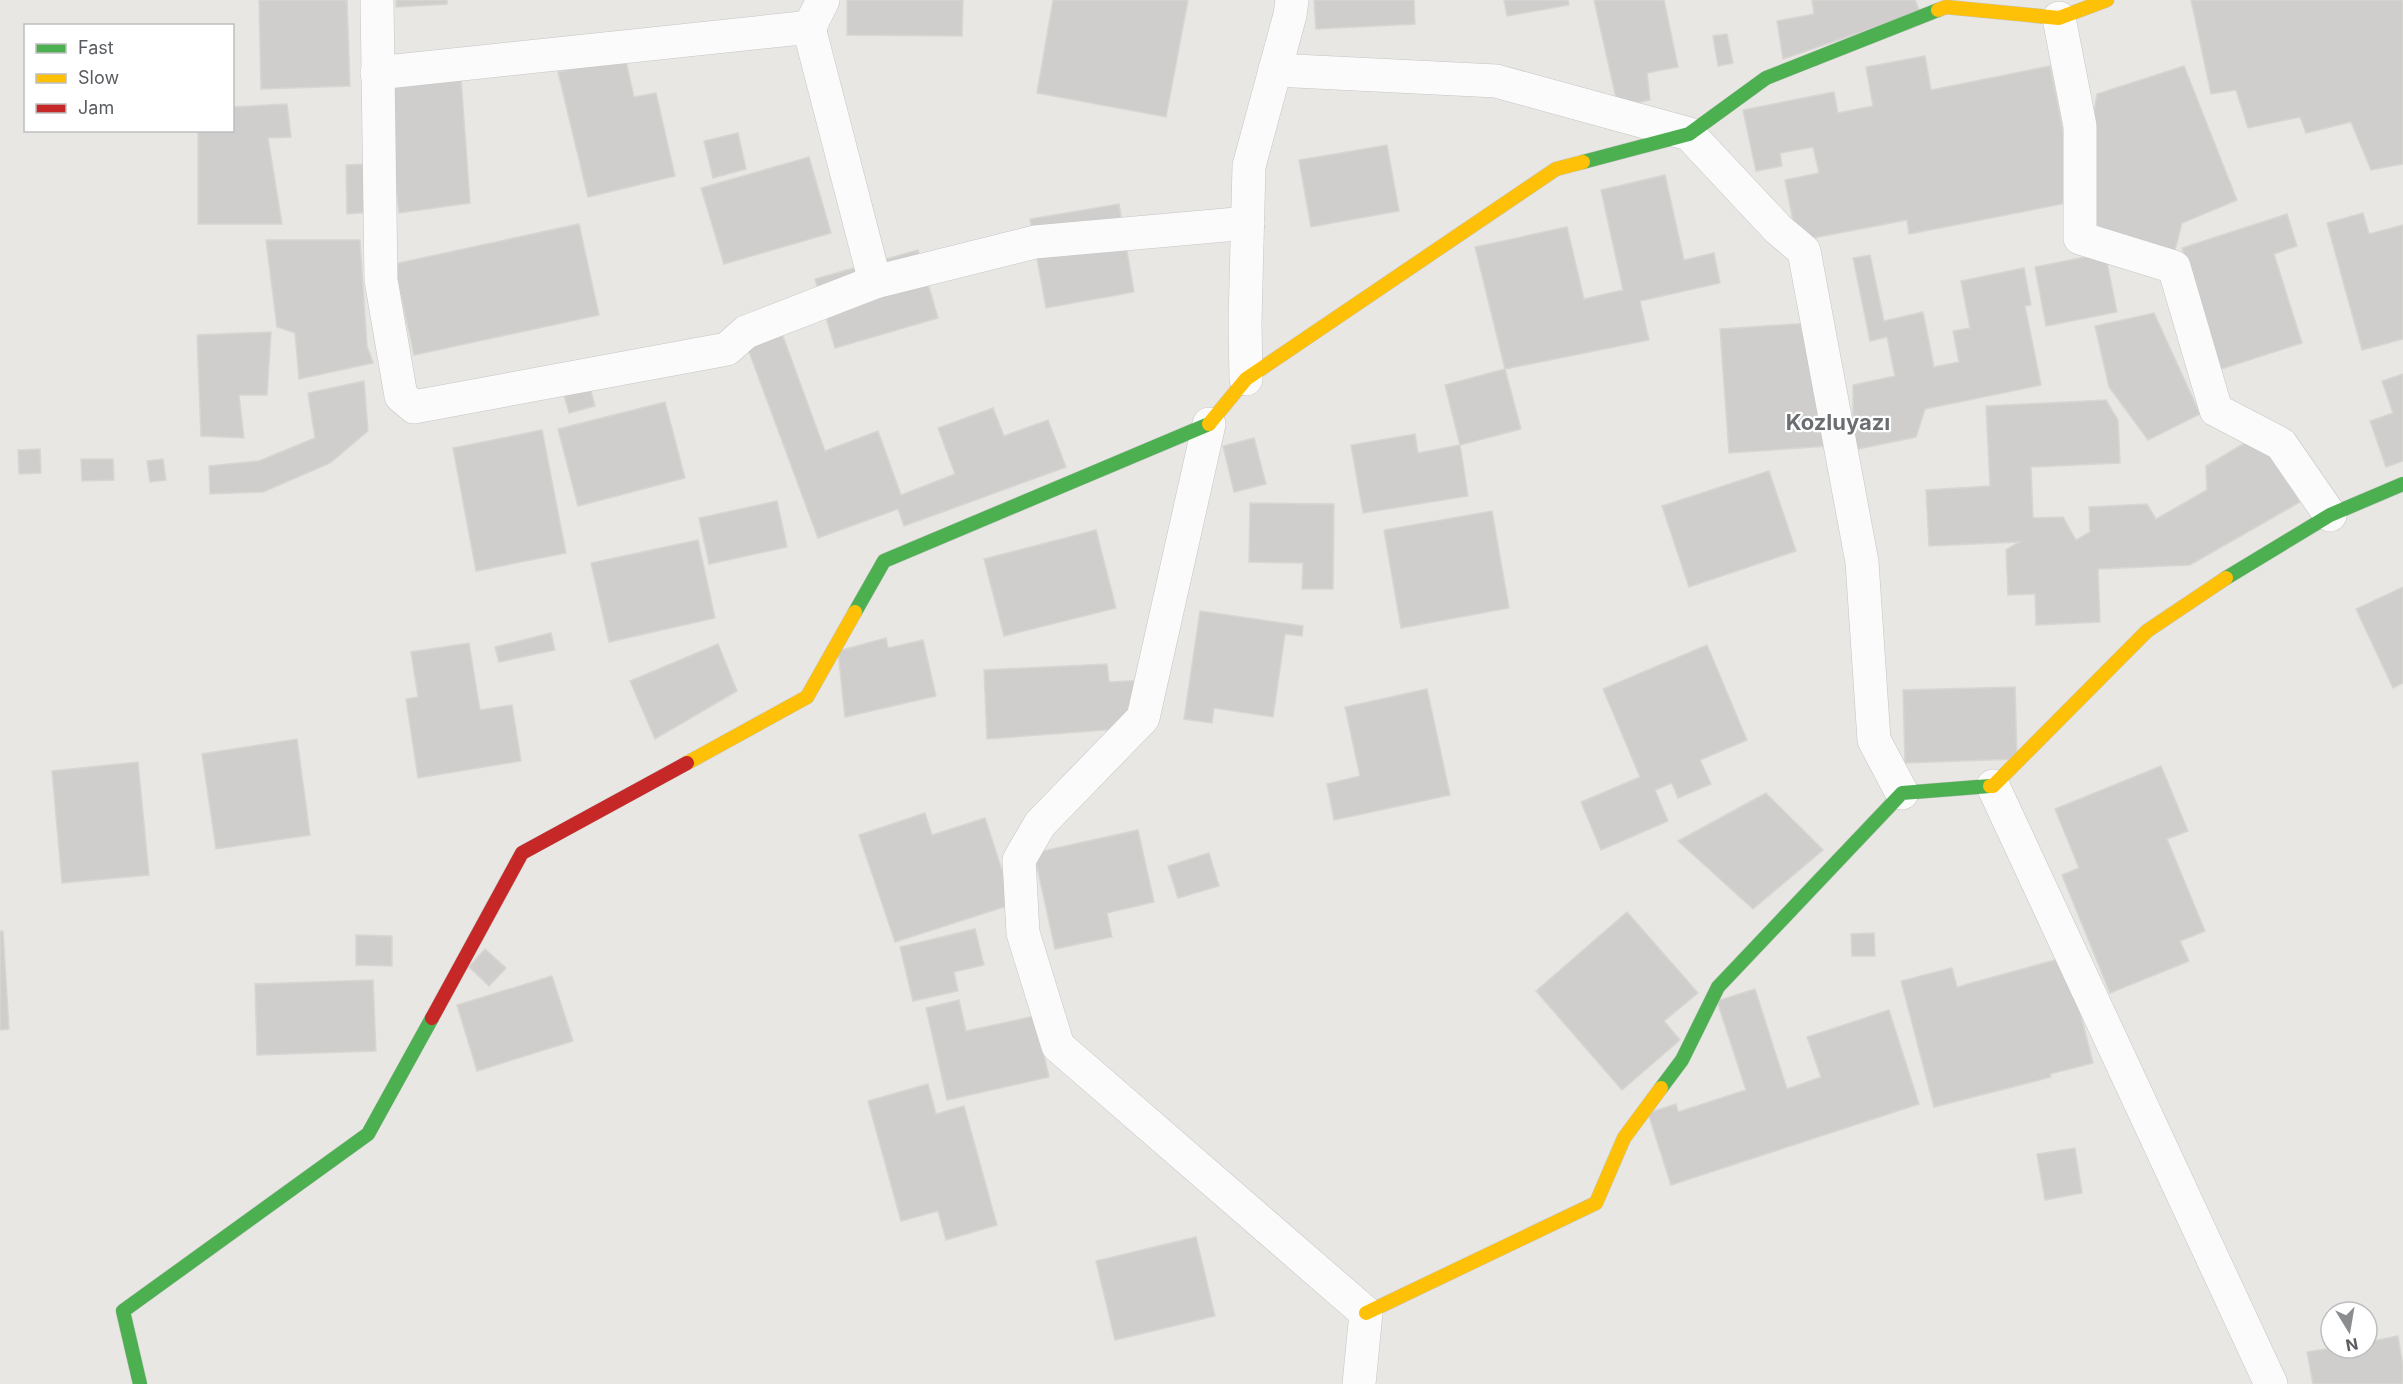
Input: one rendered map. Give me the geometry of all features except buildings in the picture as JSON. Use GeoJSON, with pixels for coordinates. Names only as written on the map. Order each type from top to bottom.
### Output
{"type":"FeatureCollection","features":[{"type":"Feature","properties":{"kind":"street"},"geometry":{"type":"LineString","coordinates":[[377,0],[381,280],[401,396],[414,407],[727,349],[746,332],[875,282],[1035,242],[1248,223]]}},
{"type":"Feature","properties":{"kind":"street"},"geometry":{"type":"LineString","coordinates":[[1246,379],[1245,322],[1249,166],[1290,15],[1292,0]]}},
{"type":"Feature","properties":{"kind":"street"},"geometry":{"type":"LineString","coordinates":[[1366,1313],[1059,1046],[1023,933],[1019,860],[1040,824],[1143,718],[1209,424],[1246,379],[1556,169],[1689,134],[1766,78],[1945,3],[2059,18],[2107,0]]}},
{"type":"Feature","properties":{"kind":"street"},"geometry":{"type":"LineString","coordinates":[[377,73],[817,14],[875,282]]}},
{"type":"Feature","properties":{"kind":"street"},"geometry":{"type":"LineString","coordinates":[[2059,18],[2080,126],[2080,238],[2174,267],[2216,410],[2281,444],[2330,515]]}},
{"type":"Feature","properties":{"kind":"street"},"geometry":{"type":"LineString","coordinates":[[1275,70],[1496,81],[1689,134],[1778,229],[1804,251],[1862,562],[1874,740],[1902,793]]}},
{"type":"Feature","properties":{"kind":"street"},"geometry":{"type":"LineString","coordinates":[[140,1384],[123,1311],[368,1134],[522,853],[807,697],[884,561],[1209,424]]}},
{"type":"Feature","properties":{"kind":"street"},"geometry":{"type":"LineString","coordinates":[[1366,1313],[1596,1203],[1624,1138],[1682,1060],[1718,987],[1902,793],[1993,786],[2147,631],[2241,568],[2330,515],[2403,484]]}},
{"type":"Feature","properties":{"kind":"street"},"geometry":{"type":"LineString","coordinates":[[1993,786],[2271,1384]]}},
{"type":"Feature","properties":{"kind":"street"},"geometry":{"type":"LineString","coordinates":[[1359,1384],[1366,1313]]}},
{"type":"Feature","properties":{"kind":"traffic: fast"},"geometry":{"type":"LineString","coordinates":[[1583,162],[1689,134],[1766,78],[1938,10]]}},
{"type":"Feature","properties":{"kind":"traffic: fast"},"geometry":{"type":"LineString","coordinates":[[855,612],[884,561],[1209,424]]}},
{"type":"Feature","properties":{"kind":"traffic: fast"},"geometry":{"type":"LineString","coordinates":[[2226,578],[2330,515],[2403,484]]}},
{"type":"Feature","properties":{"kind":"traffic: fast"},"geometry":{"type":"LineString","coordinates":[[1661,1088],[1682,1060],[1718,987],[1902,793],[1990,786]]}},
{"type":"Feature","properties":{"kind":"traffic: fast"},"geometry":{"type":"LineString","coordinates":[[140,1384],[123,1311],[368,1134],[432,1018]]}},
{"type":"Feature","properties":{"kind":"traffic: slow"},"geometry":{"type":"LineString","coordinates":[[1938,10],[1946,7],[2059,18],[2107,0]]}},
{"type":"Feature","properties":{"kind":"traffic: slow"},"geometry":{"type":"LineString","coordinates":[[1209,424],[1246,379],[1556,169],[1583,162]]}},
{"type":"Feature","properties":{"kind":"traffic: slow"},"geometry":{"type":"LineString","coordinates":[[1990,786],[1993,786],[2147,631],[2226,578]]}},
{"type":"Feature","properties":{"kind":"traffic: slow"},"geometry":{"type":"LineString","coordinates":[[687,763],[807,697],[855,612]]}},
{"type":"Feature","properties":{"kind":"traffic: slow"},"geometry":{"type":"LineString","coordinates":[[1366,1313],[1596,1203],[1624,1138],[1661,1088]]}},
{"type":"Feature","properties":{"kind":"traffic: jam"},"geometry":{"type":"LineString","coordinates":[[432,1018],[522,853],[687,763]]}},
{"type":"Feature","properties":{"kind":"district","name":"Kozluyazı"},"geometry":{"type":"Point","coordinates":[1838,422]}}]}
